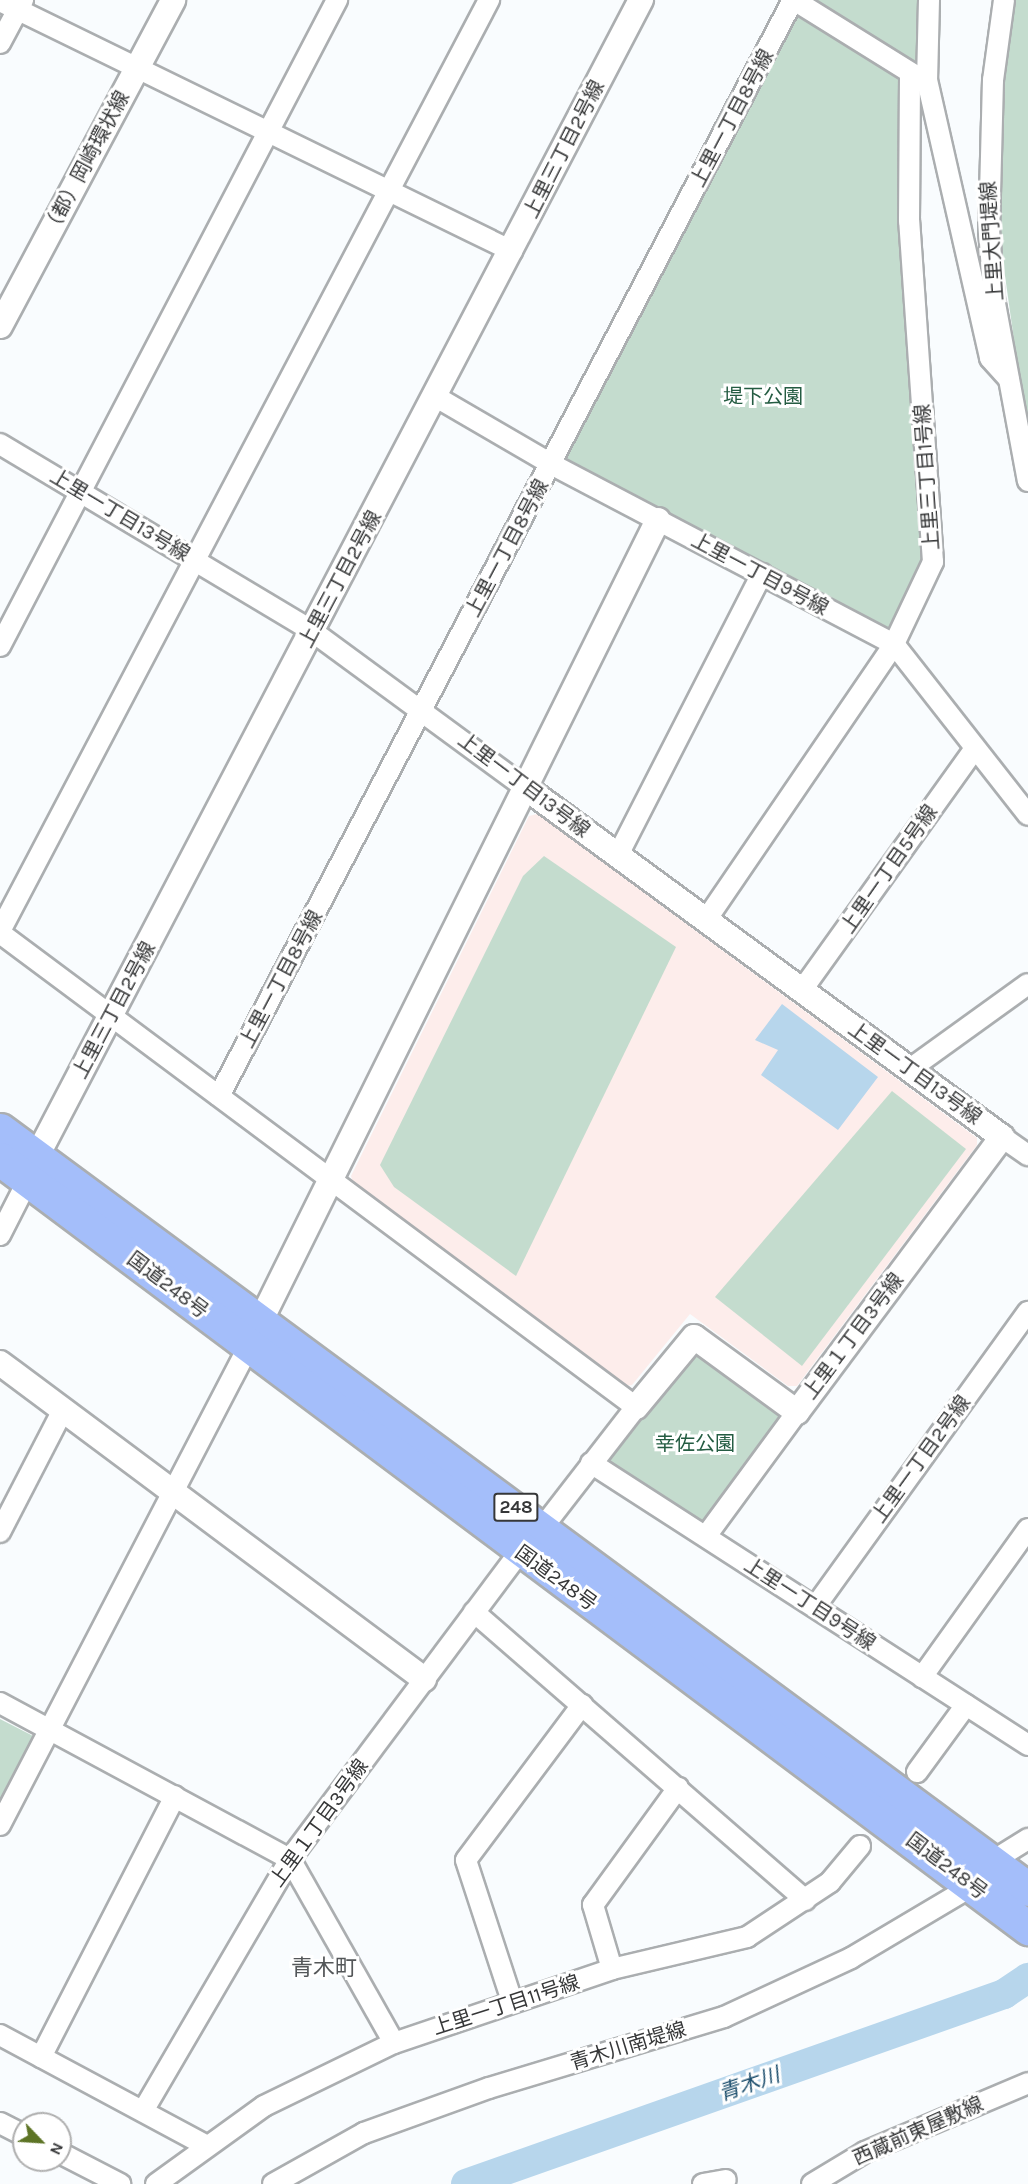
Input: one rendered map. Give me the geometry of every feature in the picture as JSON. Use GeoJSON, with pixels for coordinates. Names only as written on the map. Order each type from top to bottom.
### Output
{"type":"FeatureCollection","features":[{"type":"Feature","properties":{"kind":"highway","name":"国道248号"},"geometry":{"type":"LineString","coordinates":[[0,1130],[32,1169],[255,1333],[543,1527],[982,1874],[1021,1910]]}},
{"type":"Feature","properties":{"kind":"highway","name":"国道248号"},"geometry":{"type":"LineString","coordinates":[[0,1159],[32,1169]]}},
{"type":"Feature","properties":{"kind":"highway","name":"国道248号"},"geometry":{"type":"LineString","coordinates":[[255,1333],[520,1551],[982,1874]]}},
{"type":"Feature","properties":{"kind":"street","name":"（都）岡崎環状線"},"geometry":{"type":"LineString","coordinates":[[0,326],[173,0]]}},
{"type":"Feature","properties":{"kind":"street"},"geometry":{"type":"LineString","coordinates":[[0,646],[337,0]]}},
{"type":"Feature","properties":{"kind":"street"},"geometry":{"type":"LineString","coordinates":[[489,0],[0,932],[636,1407]]}},
{"type":"Feature","properties":{"kind":"street","name":"上里三丁目2号線"},"geometry":{"type":"LineString","coordinates":[[0,1234],[111,1015],[436,397],[641,0]]}},
{"type":"Feature","properties":{"kind":"street"},"geometry":{"type":"LineString","coordinates":[[793,0],[919,78],[990,358],[1009,379]]}},
{"type":"Feature","properties":{"kind":"street","name":"上里一丁目8号線"},"geometry":{"type":"LineString","coordinates":[[219,1096],[793,0]]}},
{"type":"Feature","properties":{"kind":"street","name":"上里三丁目1号線"},"geometry":{"type":"LineString","coordinates":[[706,920],[894,644],[933,562],[909,221],[919,78],[929,0]]}},
{"type":"Feature","properties":{"kind":"street","name":"上里大門堤線"},"geometry":{"type":"LineString","coordinates":[[1004,0],[987,181],[994,298],[1028,481]]}},
{"type":"Feature","properties":{"kind":"street"},"geometry":{"type":"LineString","coordinates":[[0,1],[21,5],[137,67],[512,251]]}},
{"type":"Feature","properties":{"kind":"street"},"geometry":{"type":"LineString","coordinates":[[0,43],[21,5]]}},
{"type":"Feature","properties":{"kind":"street","name":"上里一丁目9号線"},"geometry":{"type":"LineString","coordinates":[[436,397],[551,464],[894,644],[1028,815]]}},
{"type":"Feature","properties":{"kind":"street","name":"上里一丁目13号線"},"geometry":{"type":"LineString","coordinates":[[0,444],[312,631],[422,709],[526,788],[1028,1155]]}},
{"type":"Feature","properties":{"kind":"street"},"geometry":{"type":"LineString","coordinates":[[0,1825],[175,1492],[658,520]]}},
{"type":"Feature","properties":{"kind":"street"},"geometry":{"type":"LineString","coordinates":[[618,855],[762,574]]}},
{"type":"Feature","properties":{"kind":"street","name":"上里一丁目5号線"},"geometry":{"type":"LineString","coordinates":[[802,990],[975,748]]}},
{"type":"Feature","properties":{"kind":"street"},"geometry":{"type":"LineString","coordinates":[[910,1069],[1023,994]]}},
{"type":"Feature","properties":{"kind":"street","name":"上里１丁目3号線"},"geometry":{"type":"LineString","coordinates":[[543,1527],[591,1462],[694,1337],[796,1412],[1002,1137]]}},
{"type":"Feature","properties":{"kind":"street","name":"上里一丁目2号線"},"geometry":{"type":"LineString","coordinates":[[815,1607],[1028,1312]]}},
{"type":"Feature","properties":{"kind":"street"},"geometry":{"type":"LineString","coordinates":[[0,1363],[424,1679]]}},
{"type":"Feature","properties":{"kind":"street"},"geometry":{"type":"LineString","coordinates":[[0,1532],[63,1410]]}},
{"type":"Feature","properties":{"kind":"street"},"geometry":{"type":"LineString","coordinates":[[706,1536],[796,1412]]}},
{"type":"Feature","properties":{"kind":"street","name":"上里一丁目9号線"},"geometry":{"type":"LineString","coordinates":[[591,1462],[1028,1745]]}},
{"type":"Feature","properties":{"kind":"street"},"geometry":{"type":"LineString","coordinates":[[921,1677],[1028,1529]]}},
{"type":"Feature","properties":{"kind":"street","name":"上里１丁目3号線"},"geometry":{"type":"LineString","coordinates":[[143,2111],[290,1859],[520,1551]]}},
{"type":"Feature","properties":{"kind":"street"},"geometry":{"type":"LineString","coordinates":[[474,1612],[805,1900]]}},
{"type":"Feature","properties":{"kind":"street"},"geometry":{"type":"LineString","coordinates":[[0,1703],[290,1859],[394,2043]]}},
{"type":"Feature","properties":{"kind":"street"},"geometry":{"type":"LineString","coordinates":[[513,2001],[466,1860],[582,1705]]}},
{"type":"Feature","properties":{"kind":"street"},"geometry":{"type":"LineString","coordinates":[[917,1772],[966,1705]]}},
{"type":"Feature","properties":{"kind":"street"},"geometry":{"type":"LineString","coordinates":[[612,1969],[593,1905],[678,1788]]}},
{"type":"Feature","properties":{"kind":"street"},"geometry":{"type":"LineString","coordinates":[[42,2057],[175,1796]]}},
{"type":"Feature","properties":{"kind":"street"},"geometry":{"type":"LineString","coordinates":[[982,1874],[1028,1839]]}},
{"type":"Feature","properties":{"kind":"street","name":"上里一丁目11号線"},"geometry":{"type":"LineString","coordinates":[[156,2184],[205,2145],[264,2106],[394,2043],[612,1969],[747,1937],[830,1882],[861,1846]]}},
{"type":"Feature","properties":{"kind":"street","name":"青木川南堤線"},"geometry":{"type":"LineString","coordinates":[[273,2184],[364,2133],[489,2088],[733,2013],[860,1953],[982,1874]]}},
{"type":"Feature","properties":{"kind":"street"},"geometry":{"type":"LineString","coordinates":[[0,2035],[205,2145]]}},
{"type":"Feature","properties":{"kind":"street","name":"西蔵前東屋敷線"},"geometry":{"type":"LineString","coordinates":[[812,2184],[865,2152],[1028,2083]]}},
{"type":"Feature","properties":{"kind":"street"},"geometry":{"type":"LineString","coordinates":[[72,2160],[120,2184]]}},
{"type":"Feature","properties":{"kind":"street"},"geometry":{"type":"LineString","coordinates":[[703,2184],[726,2180]]}},
{"type":"Feature","properties":{"kind":"shaded area"},"geometry":{"type":"Polygon","coordinates":[[[537,814],[977,1138],[977,1145],[797,1386],[788,1386],[690,1314],[632,1385],[625,1386],[353,1183],[351,1176],[529,816],[537,814]]]}},
{"type":"Feature","properties":{"kind":"green space"},"geometry":{"type":"Polygon","coordinates":[[[805,0],[923,0],[921,68],[913,68],[805,0]]]}},
{"type":"Feature","properties":{"kind":"green space"},"geometry":{"type":"Polygon","coordinates":[[[1014,0],[1028,0],[1028,440],[999,233],[999,132],[1014,0]]]}},
{"type":"Feature","properties":{"kind":"green space","name":"堤下公園"},"geometry":{"type":"Polygon","coordinates":[[[799,14],[901,79],[925,561],[895,629],[888,632],[565,462],[563,455],[792,17],[799,14]]]}},
{"type":"Feature","properties":{"kind":"green space"},"geometry":{"type":"Polygon","coordinates":[[[544,856],[676,947],[516,1276],[394,1187],[380,1165],[523,876],[544,856]]]}},
{"type":"Feature","properties":{"kind":"green space"},"geometry":{"type":"Polygon","coordinates":[[[892,1091],[966,1149],[802,1366],[715,1297],[892,1091]]]}},
{"type":"Feature","properties":{"kind":"green space","name":"幸佐公園"},"geometry":{"type":"Polygon","coordinates":[[[702,1354],[784,1415],[703,1525],[608,1464],[607,1457],[690,1356],[702,1354]]]}},
{"type":"Feature","properties":{"kind":"green space"},"geometry":{"type":"Polygon","coordinates":[[[0,1719],[39,1739],[0,1812],[0,1719]]]}},
{"type":"Feature","properties":{"kind":"water"},"geometry":{"type":"Polygon","coordinates":[[[782,1004],[878,1077],[838,1130],[761,1075],[778,1050],[755,1040],[782,1004]]]}},
{"type":"Feature","properties":{"kind":"waterway","name":"青木川"},"geometry":{"type":"LineString","coordinates":[[466,2184],[1004,1994],[1028,1978]]}},
{"type":"Feature","properties":{"kind":"district","name":"青木町"},"geometry":{"type":"Point","coordinates":[324,1969]}}]}
